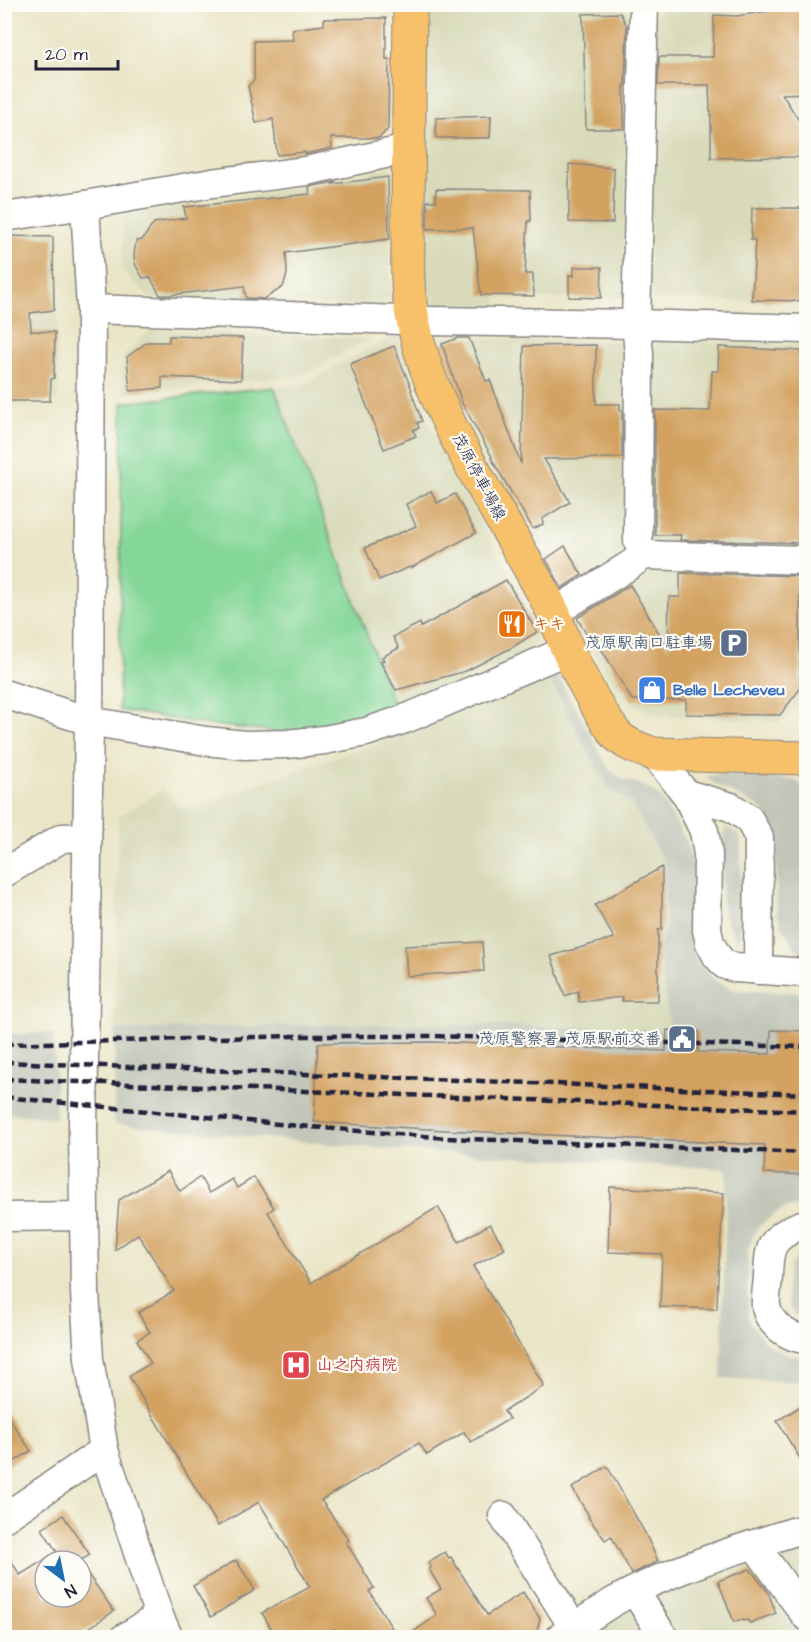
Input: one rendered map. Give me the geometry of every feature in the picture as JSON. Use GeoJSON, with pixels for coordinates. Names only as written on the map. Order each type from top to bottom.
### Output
{"type":"FeatureCollection","features":[{"type":"Feature","properties":{"kind":"main road","name":"茂原停車場線"},"geometry":{"type":"LineString","coordinates":[[410,4],[409,295],[418,341],[438,397],[462,448],[553,613],[568,650],[601,712],[617,735],[633,747],[654,754],[807,758]]}},
{"type":"Feature","properties":{"kind":"street"},"geometry":{"type":"LineString","coordinates":[[644,4],[636,324],[639,353],[638,542],[644,555]]}},
{"type":"Feature","properties":{"kind":"street"},"geometry":{"type":"LineString","coordinates":[[4,216],[213,183],[306,171],[408,149]]}},
{"type":"Feature","properties":{"kind":"street"},"geometry":{"type":"LineString","coordinates":[[85,205],[91,309],[89,721],[83,1129],[85,1292],[89,1359],[104,1450],[164,1627],[124,1638]]}},
{"type":"Feature","properties":{"kind":"street"},"geometry":{"type":"LineString","coordinates":[[91,309],[429,321],[807,329]]}},
{"type":"Feature","properties":{"kind":"street"},"geometry":{"type":"LineString","coordinates":[[553,613],[644,555],[807,560]]}},
{"type":"Feature","properties":{"kind":"street"},"geometry":{"type":"LineString","coordinates":[[4,694],[89,721],[206,741],[235,744],[287,744],[366,732],[405,719],[568,650]]}},
{"type":"Feature","properties":{"kind":"street"},"geometry":{"type":"LineString","coordinates":[[654,754],[687,794],[704,831],[708,854],[707,930],[710,943],[717,956],[725,965],[807,973]]}},
{"type":"Feature","properties":{"kind":"street"},"geometry":{"type":"LineString","coordinates":[[687,794],[731,807],[749,819],[759,838],[758,970]]}},
{"type":"Feature","properties":{"kind":"street"},"geometry":{"type":"LineString","coordinates":[[4,873],[62,838],[87,837]]}},
{"type":"Feature","properties":{"kind":"street"},"geometry":{"type":"LineString","coordinates":[[4,1217],[84,1216]]}},
{"type":"Feature","properties":{"kind":"street"},"geometry":{"type":"LineString","coordinates":[[805,1225],[774,1242],[770,1255],[766,1307],[772,1321],[784,1332],[807,1340]]}},
{"type":"Feature","properties":{"kind":"street"},"geometry":{"type":"LineString","coordinates":[[4,1518],[104,1450]]}},
{"type":"Feature","properties":{"kind":"street"},"geometry":{"type":"LineString","coordinates":[[503,1516],[567,1633],[614,1601],[635,1591],[699,1563],[807,1528]]}},
{"type":"Feature","properties":{"kind":"street"},"geometry":{"type":"LineString","coordinates":[[754,1544],[807,1616]]}},
{"type":"Feature","properties":{"kind":"street"},"geometry":{"type":"LineString","coordinates":[[635,1591],[664,1638]]}},
{"type":"Feature","properties":{"kind":"shaded area"},"geometry":{"type":"Polygon","coordinates":[[[427,5],[619,6],[631,16],[623,299],[497,298],[496,307],[440,306],[426,297],[427,5]]]}},
{"type":"Feature","properties":{"kind":"shaded area"},"geometry":{"type":"Polygon","coordinates":[[[664,6],[806,8],[806,303],[649,299],[654,16],[664,6]]]}},
{"type":"Feature","properties":{"kind":"shaded area"},"geometry":{"type":"Polygon","coordinates":[[[390,168],[390,297],[381,305],[150,298],[122,271],[123,215],[301,187],[390,168]]]}},
{"type":"Feature","properties":{"kind":"shaded area"},"geometry":{"type":"Polygon","coordinates":[[[57,226],[58,400],[5,406],[5,234],[57,226]]]}},
{"type":"Feature","properties":{"kind":"shaded area"},"geometry":{"type":"Polygon","coordinates":[[[150,330],[370,339],[302,375],[123,394],[123,356],[150,330]]]}},
{"type":"Feature","properties":{"kind":"shaded area"},"geometry":{"type":"Polygon","coordinates":[[[398,333],[415,394],[428,422],[541,632],[537,642],[526,654],[395,709],[274,387],[304,384],[398,333]]]}},
{"type":"Feature","properties":{"kind":"shaded area"},"geometry":{"type":"Polygon","coordinates":[[[443,338],[619,341],[631,354],[630,549],[564,597],[477,439],[455,391],[438,345],[443,338]]]}},
{"type":"Feature","properties":{"kind":"shaded area"},"geometry":{"type":"Polygon","coordinates":[[[660,340],[806,344],[806,551],[659,547],[645,537],[646,352],[660,340]]]}},
{"type":"Feature","properties":{"kind":"shaded area"},"geometry":{"type":"Polygon","coordinates":[[[640,569],[806,569],[806,698],[781,722],[657,715],[639,707],[627,698],[601,663],[571,612],[640,569]]]}},
{"type":"Feature","properties":{"kind":"shaded area"},"geometry":{"type":"Polygon","coordinates":[[[544,670],[612,792],[631,802],[665,864],[665,929],[659,951],[670,1030],[499,1025],[339,1024],[115,1030],[118,816],[146,801],[163,788],[180,808],[204,803],[400,734],[544,670]]]}},
{"type":"Feature","properties":{"kind":"shaded area"},"geometry":{"type":"Polygon","coordinates":[[[544,670],[557,674],[609,769],[622,779],[645,786],[659,796],[686,840],[693,867],[692,943],[695,955],[702,966],[713,979],[734,990],[806,993],[806,1206],[788,1207],[777,1212],[760,1225],[754,1234],[748,1250],[748,1314],[750,1322],[767,1344],[792,1356],[806,1358],[806,1382],[721,1378],[727,1169],[396,1150],[114,1124],[115,1030],[339,1024],[499,1025],[670,1030],[659,951],[665,929],[665,864],[631,802],[612,792],[544,670]]]}},
{"type":"Feature","properties":{"kind":"shaded area"},"geometry":{"type":"Polygon","coordinates":[[[719,774],[793,780],[806,791],[806,955],[796,949],[783,928],[777,912],[774,829],[759,807],[710,781],[706,776],[719,774]]]}},
{"type":"Feature","properties":{"kind":"shaded area"},"geometry":{"type":"Polygon","coordinates":[[[724,828],[737,833],[741,844],[740,943],[725,918],[722,901],[724,828]]]}},
{"type":"Feature","properties":{"kind":"shaded area"},"geometry":{"type":"Polygon","coordinates":[[[54,1033],[56,1118],[5,1113],[5,1034],[54,1033]]]}},
{"type":"Feature","properties":{"kind":"shaded area"},"geometry":{"type":"Polygon","coordinates":[[[806,1248],[806,1316],[802,1317],[794,1314],[788,1304],[787,1284],[790,1265],[800,1251],[806,1248]]]}},
{"type":"Feature","properties":{"kind":"shaded area"},"geometry":{"type":"Polygon","coordinates":[[[806,1542],[806,1604],[777,1564],[779,1551],[806,1542]]]}},
{"type":"Feature","properties":{"kind":"shaded area"},"geometry":{"type":"Polygon","coordinates":[[[749,1560],[806,1625],[806,1637],[669,1637],[648,1603],[662,1594],[749,1560]]]}},
{"type":"Feature","properties":{"kind":"shaded area"},"geometry":{"type":"Polygon","coordinates":[[[640,1606],[659,1638],[583,1638],[617,1617],[640,1606]]]}},
{"type":"Feature","properties":{"kind":"green space"},"geometry":{"type":"Polygon","coordinates":[[[274,387],[395,709],[341,726],[280,732],[211,725],[119,710],[122,403],[274,387]]]}},
{"type":"Feature","properties":{"kind":"building"},"geometry":{"type":"Polygon","coordinates":[[[781,9],[807,10],[807,93],[782,94],[807,133],[807,157],[711,158],[709,85],[658,85],[659,57],[713,57],[714,15],[737,16],[781,9]]]}},
{"type":"Feature","properties":{"kind":"building"},"geometry":{"type":"Polygon","coordinates":[[[620,13],[627,26],[624,129],[586,129],[583,14],[620,13]]]}},
{"type":"Feature","properties":{"kind":"building"},"geometry":{"type":"Polygon","coordinates":[[[386,18],[386,59],[389,59],[388,129],[379,138],[331,138],[332,148],[305,154],[305,152],[277,155],[273,119],[256,123],[248,86],[254,81],[254,41],[293,40],[292,29],[324,25],[324,19],[386,18]]]}},
{"type":"Feature","properties":{"kind":"building"},"geometry":{"type":"Polygon","coordinates":[[[491,116],[490,138],[436,138],[436,118],[491,116]]]}},
{"type":"Feature","properties":{"kind":"building"},"geometry":{"type":"Polygon","coordinates":[[[569,164],[614,168],[613,223],[569,222],[569,164]]]}},
{"type":"Feature","properties":{"kind":"building"},"geometry":{"type":"Polygon","coordinates":[[[388,177],[389,239],[286,253],[287,274],[283,287],[264,299],[246,298],[244,286],[160,295],[150,277],[143,278],[135,264],[136,241],[142,240],[154,223],[186,218],[184,207],[310,194],[309,187],[388,177]]]}},
{"type":"Feature","properties":{"kind":"building"},"geometry":{"type":"Polygon","coordinates":[[[436,189],[530,190],[531,221],[528,221],[525,274],[533,274],[534,296],[481,295],[473,228],[427,229],[427,201],[436,201],[436,189]]]}},
{"type":"Feature","properties":{"kind":"building"},"geometry":{"type":"Polygon","coordinates":[[[752,208],[807,208],[807,301],[752,300],[755,240],[751,240],[752,208]]]}},
{"type":"Feature","properties":{"kind":"building"},"geometry":{"type":"Polygon","coordinates":[[[4,236],[53,237],[54,310],[30,313],[31,331],[55,332],[54,378],[51,379],[50,401],[4,401],[4,236]]]}},
{"type":"Feature","properties":{"kind":"building"},"geometry":{"type":"Polygon","coordinates":[[[574,267],[602,267],[601,298],[569,297],[569,275],[574,276],[574,267]]]}},
{"type":"Feature","properties":{"kind":"building"},"geometry":{"type":"Polygon","coordinates":[[[169,336],[243,338],[241,380],[162,377],[162,388],[130,391],[127,357],[147,342],[169,342],[169,336]]]}},
{"type":"Feature","properties":{"kind":"building"},"geometry":{"type":"Polygon","coordinates":[[[458,338],[469,338],[486,381],[490,380],[521,464],[524,346],[596,345],[596,404],[620,404],[622,458],[544,459],[570,502],[542,519],[543,524],[533,529],[462,403],[442,344],[458,338]]]}},
{"type":"Feature","properties":{"kind":"building"},"geometry":{"type":"Polygon","coordinates":[[[394,346],[422,421],[417,423],[419,428],[413,430],[416,436],[384,449],[350,364],[394,346]]]}},
{"type":"Feature","properties":{"kind":"building"},"geometry":{"type":"Polygon","coordinates":[[[719,347],[802,351],[798,413],[804,413],[803,499],[806,499],[806,543],[680,540],[681,535],[655,535],[655,410],[710,411],[712,371],[718,371],[719,347]]]}},
{"type":"Feature","properties":{"kind":"building"},"geometry":{"type":"Polygon","coordinates":[[[431,491],[437,503],[455,494],[476,533],[411,568],[379,580],[365,548],[416,526],[406,504],[431,491]]]}},
{"type":"Feature","properties":{"kind":"building"},"geometry":{"type":"Polygon","coordinates":[[[565,546],[582,575],[562,588],[546,559],[565,546]]]}},
{"type":"Feature","properties":{"kind":"building","name":"茂原駅南口駐車場"},"geometry":{"type":"Polygon","coordinates":[[[680,573],[804,576],[804,594],[800,594],[800,689],[780,715],[686,714],[686,700],[632,700],[596,640],[591,642],[577,618],[630,585],[668,648],[669,597],[680,597],[680,573]]]}},
{"type":"Feature","properties":{"kind":"building"},"geometry":{"type":"Polygon","coordinates":[[[506,580],[537,632],[466,671],[396,690],[380,661],[384,660],[382,657],[399,648],[393,637],[420,623],[421,627],[506,580]]]}},
{"type":"Feature","properties":{"kind":"building"},"geometry":{"type":"Polygon","coordinates":[[[662,867],[662,929],[658,930],[658,1001],[622,1001],[622,997],[579,1002],[578,991],[565,996],[551,956],[614,938],[595,905],[662,867]]]}},
{"type":"Feature","properties":{"kind":"building"},"geometry":{"type":"Polygon","coordinates":[[[482,942],[484,971],[407,976],[405,946],[482,942]]]}},
{"type":"Feature","properties":{"kind":"building"},"geometry":{"type":"Polygon","coordinates":[[[667,1030],[699,1031],[698,1052],[770,1054],[771,1030],[807,1031],[807,1175],[764,1173],[765,1145],[314,1122],[318,1043],[433,1042],[666,1051],[667,1030]]]}},
{"type":"Feature","properties":{"kind":"building"},"geometry":{"type":"Polygon","coordinates":[[[168,1171],[180,1191],[200,1177],[209,1193],[232,1179],[237,1188],[254,1177],[274,1208],[268,1212],[311,1283],[438,1207],[459,1242],[490,1224],[505,1249],[473,1266],[544,1386],[504,1411],[509,1419],[471,1442],[464,1432],[427,1455],[419,1443],[321,1500],[349,1540],[346,1542],[374,1588],[369,1591],[398,1638],[339,1638],[334,1629],[320,1638],[277,1638],[262,1613],[310,1587],[259,1502],[218,1526],[129,1376],[151,1363],[137,1340],[150,1332],[138,1313],[174,1291],[138,1234],[115,1250],[119,1200],[168,1171]]]}},
{"type":"Feature","properties":{"kind":"building"},"geometry":{"type":"Polygon","coordinates":[[[610,1187],[724,1193],[717,1309],[660,1307],[662,1254],[608,1252],[610,1187]]]}},
{"type":"Feature","properties":{"kind":"building"},"geometry":{"type":"Polygon","coordinates":[[[807,1402],[807,1470],[777,1421],[807,1402]]]}},
{"type":"Feature","properties":{"kind":"building"},"geometry":{"type":"Polygon","coordinates":[[[4,1411],[31,1451],[4,1468],[4,1411]]]}},
{"type":"Feature","properties":{"kind":"building"},"geometry":{"type":"Polygon","coordinates":[[[607,1466],[658,1561],[632,1574],[611,1536],[605,1540],[588,1517],[572,1488],[607,1466]]]}},
{"type":"Feature","properties":{"kind":"building"},"geometry":{"type":"Polygon","coordinates":[[[63,1515],[86,1549],[55,1549],[42,1529],[63,1515]]]}},
{"type":"Feature","properties":{"kind":"building"},"geometry":{"type":"Polygon","coordinates":[[[4,1550],[20,1575],[33,1567],[33,1609],[93,1609],[93,1581],[114,1611],[74,1638],[4,1638],[4,1550]]]}},
{"type":"Feature","properties":{"kind":"building"},"geometry":{"type":"Polygon","coordinates":[[[445,1552],[449,1558],[451,1557],[487,1615],[523,1592],[540,1619],[537,1632],[527,1638],[405,1638],[437,1615],[426,1598],[441,1589],[429,1569],[431,1568],[428,1562],[445,1552]]]}},
{"type":"Feature","properties":{"kind":"building"},"geometry":{"type":"Polygon","coordinates":[[[236,1560],[255,1590],[211,1617],[193,1586],[236,1560]]]}},
{"type":"Feature","properties":{"kind":"building"},"geometry":{"type":"Polygon","coordinates":[[[750,1569],[768,1592],[776,1613],[750,1623],[742,1619],[734,1622],[718,1581],[750,1569]]]}},
{"type":"Feature","properties":{"kind":"railway"},"geometry":{"type":"LineString","coordinates":[[4,1044],[294,1036],[432,1036],[806,1047]]}},
{"type":"Feature","properties":{"kind":"railway"},"geometry":{"type":"LineString","coordinates":[[4,1062],[806,1094]]}},
{"type":"Feature","properties":{"kind":"railway"},"geometry":{"type":"LineString","coordinates":[[4,1079],[806,1111]]}},
{"type":"Feature","properties":{"kind":"railway"},"geometry":{"type":"LineString","coordinates":[[4,1097],[447,1138],[806,1153]]}},
{"type":"Feature","properties":{"kind":"place","name":"キキ"},"geometry":{"type":"Point","coordinates":[512,624]}},
{"type":"Feature","properties":{"kind":"place","name":"茂原駅南口駐車場"},"geometry":{"type":"Point","coordinates":[734,643]}},
{"type":"Feature","properties":{"kind":"place","name":"Belle Lecheveu"},"geometry":{"type":"Point","coordinates":[652,690]}},
{"type":"Feature","properties":{"kind":"place","name":"茂原警察署 茂原駅前交番"},"geometry":{"type":"Point","coordinates":[682,1039]}},
{"type":"Feature","properties":{"kind":"place","name":"山之内病院"},"geometry":{"type":"Point","coordinates":[296,1365]}}]}
